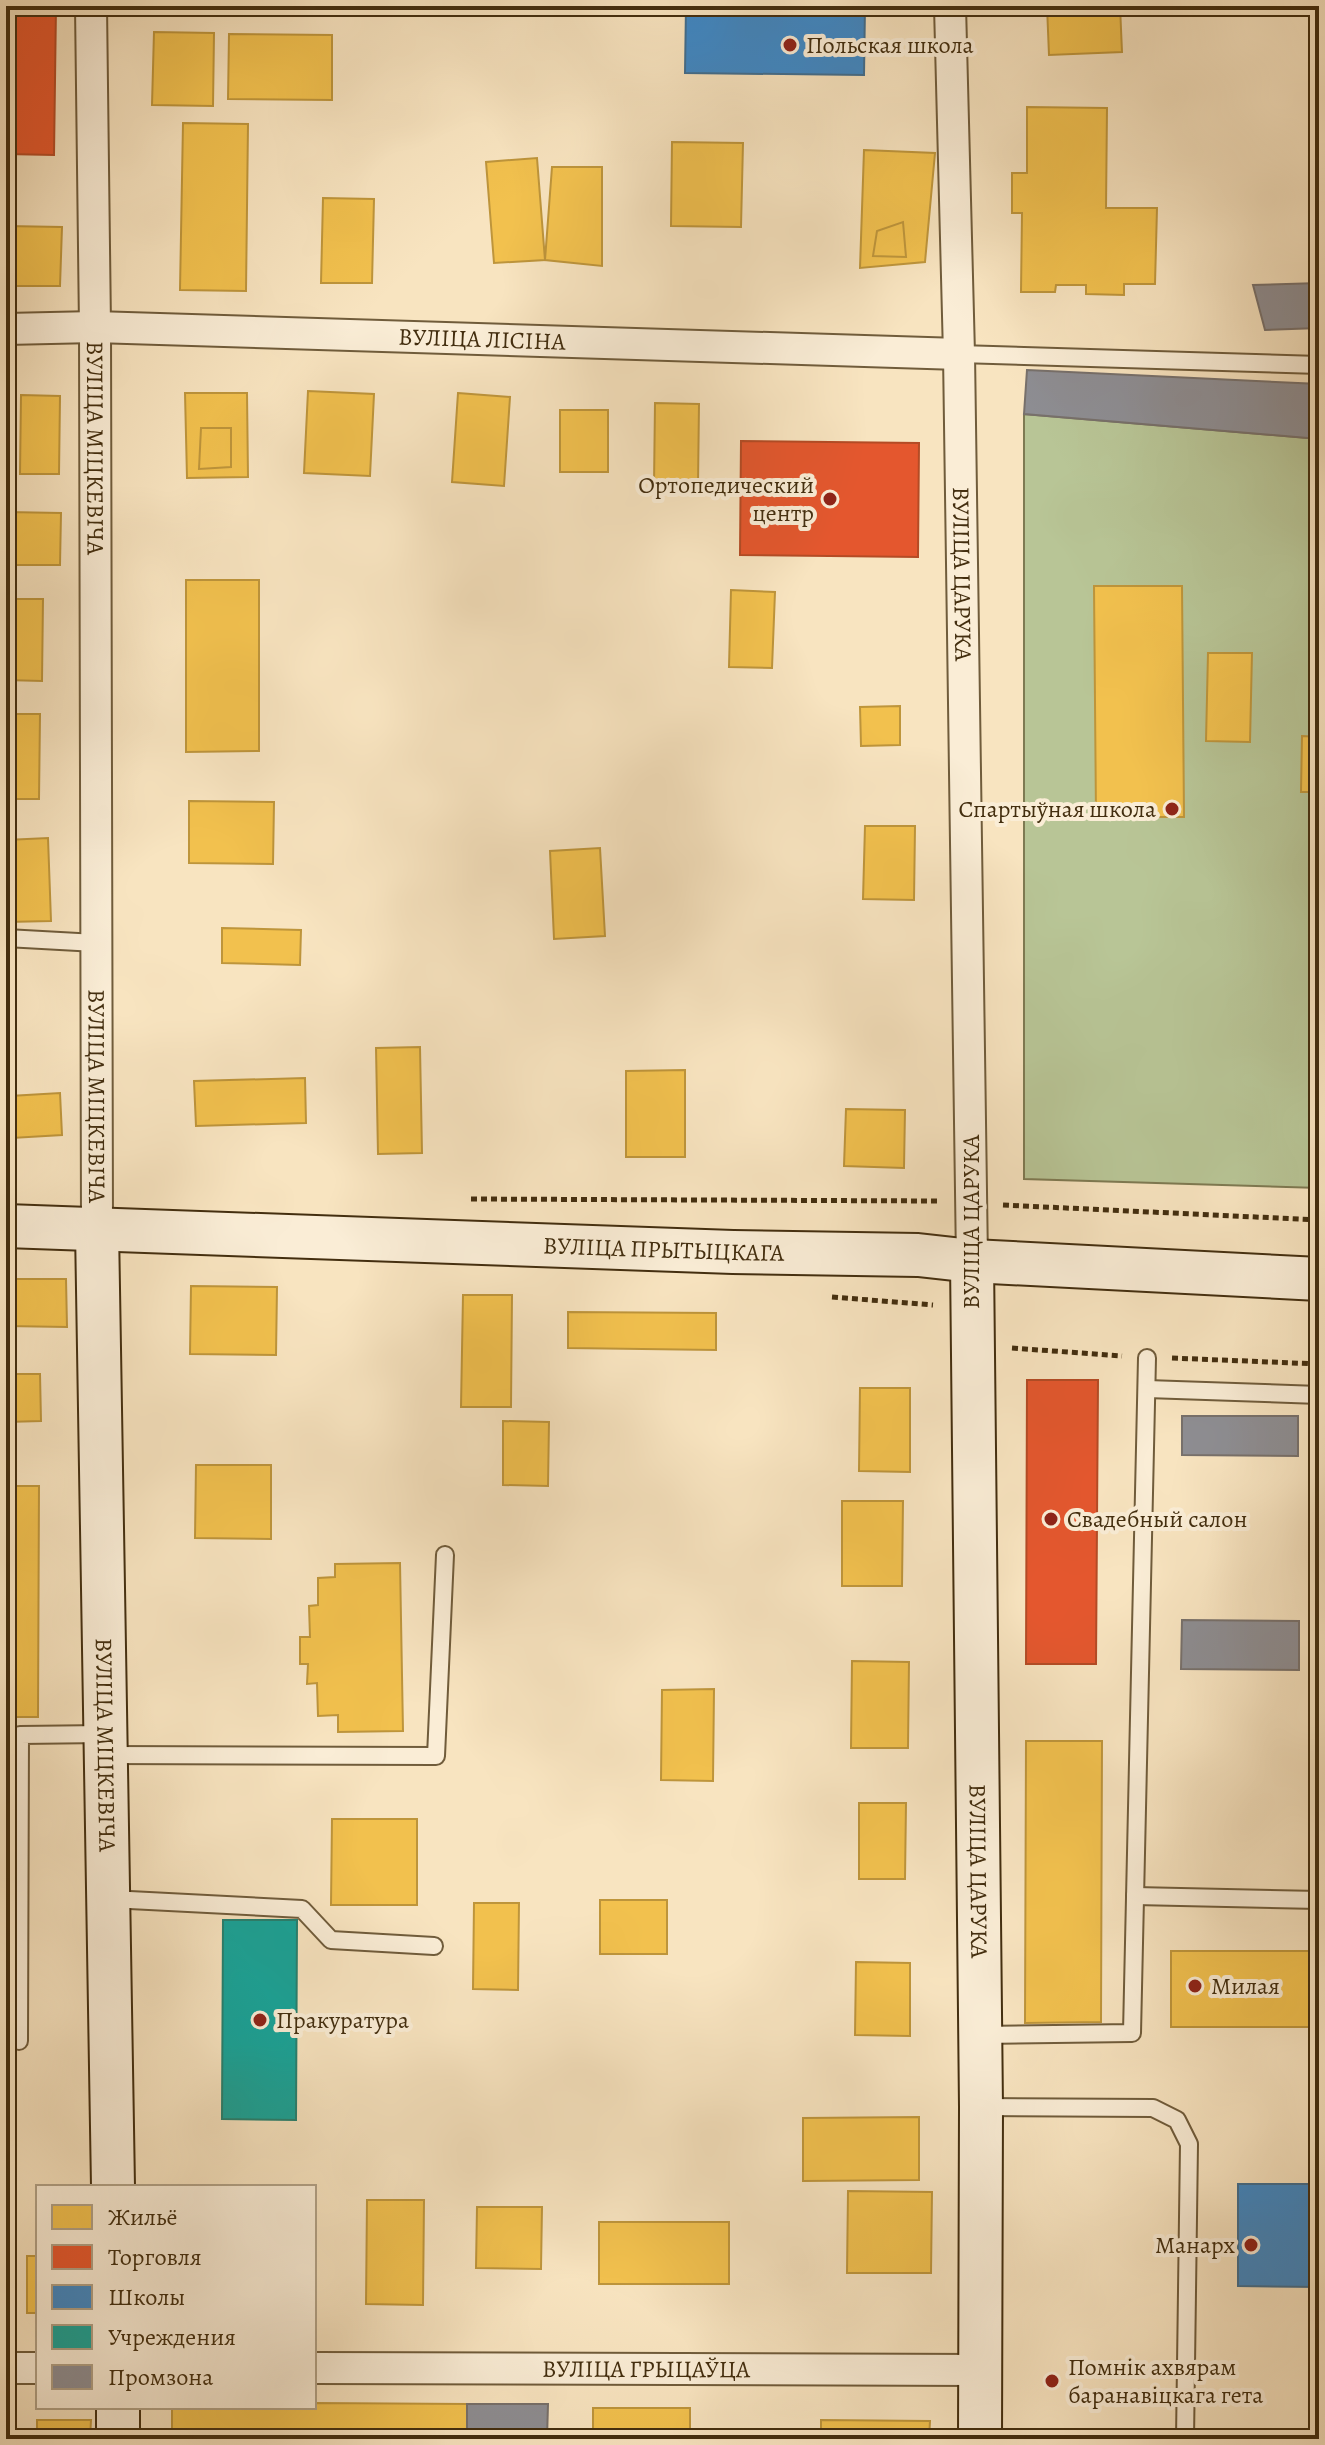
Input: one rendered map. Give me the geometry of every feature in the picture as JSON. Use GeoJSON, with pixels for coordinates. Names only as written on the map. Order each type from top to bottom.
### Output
{"type":"FeatureCollection","features":[{"type":"Feature","properties":{"kind":"street","name":"ВУЛІЦА МІЦКЕВІЧА"},"geometry":{"type":"LineString","coordinates":[[91,6],[95,327],[97,1229],[113,2185]]}},
{"type":"Feature","properties":{"kind":"street","name":"ВУЛІЦА ЦАРУКА"},"geometry":{"type":"LineString","coordinates":[[950,6],[959,354],[972,1203],[981,2107],[980,2439]]}},
{"type":"Feature","properties":{"kind":"street","name":"ВУЛІЦА ЛІСІНА"},"geometry":{"type":"LineString","coordinates":[[6,329],[95,327],[959,354]]}},
{"type":"Feature","properties":{"kind":"street","name":"ВУЛІЦА ПРЫТЫЦКАГА"},"geometry":{"type":"LineString","coordinates":[[6,1226],[733,1252],[918,1255],[972,1261],[1319,1279]]}},
{"type":"Feature","properties":{"kind":"street"},"geometry":{"type":"LineString","coordinates":[[6,2368],[36,2368]]}},
{"type":"Feature","properties":{"kind":"street","name":"ВУЛІЦА ГРЫЦАЎЦА"},"geometry":{"type":"LineString","coordinates":[[316,2368],[978,2370]]}},
{"type":"Feature","properties":{"kind":"street"},"geometry":{"type":"LineString","coordinates":[[118,2409],[118,2439]]}},
{"type":"Feature","properties":{"kind":"lane"},"geometry":{"type":"LineString","coordinates":[[959,354],[1319,365]]}},
{"type":"Feature","properties":{"kind":"lane"},"geometry":{"type":"LineString","coordinates":[[6,938],[96,943]]}},
{"type":"Feature","properties":{"kind":"lane"},"geometry":{"type":"LineString","coordinates":[[980,2035],[1132,2033],[1147,1358]]}},
{"type":"Feature","properties":{"kind":"lane"},"geometry":{"type":"LineString","coordinates":[[1147,1389],[1319,1395]]}},
{"type":"Feature","properties":{"kind":"lane"},"geometry":{"type":"LineString","coordinates":[[19,2041],[20,1735],[106,1744],[436,1756],[445,1555]]}},
{"type":"Feature","properties":{"kind":"lane"},"geometry":{"type":"LineString","coordinates":[[1135,1896],[1319,1900]]}},
{"type":"Feature","properties":{"kind":"lane"},"geometry":{"type":"LineString","coordinates":[[108,1899],[302,1909],[331,1940],[434,1946]]}},
{"type":"Feature","properties":{"kind":"lane"},"geometry":{"type":"LineString","coordinates":[[981,2107],[1153,2108],[1177,2120],[1189,2144],[1185,2439]]}},
{"type":"Feature","properties":{"kind":"path"},"geometry":{"type":"LineString","coordinates":[[470,1199],[728,1202],[917,1200],[1319,1220]]}},
{"type":"Feature","properties":{"kind":"path"},"geometry":{"type":"LineString","coordinates":[[821,1296],[932,1305],[971,1341],[1007,1348],[1147,1358],[1319,1364]]}},
{"type":"Feature","properties":{"kind":"green space","name":"Спартыўная школа"},"geometry":{"type":"Polygon","coordinates":[[[1024,414],[1319,439],[1319,1188],[1024,1179],[1024,414]]]}},
{"type":"Feature","properties":{"kind":"building: Жильё"},"geometry":{"type":"Polygon","coordinates":[[[1047,6],[1120,6],[1122,52],[1049,55],[1047,6]]]}},
{"type":"Feature","properties":{"kind":"building: Жильё"},"geometry":{"type":"Polygon","coordinates":[[[154,32],[214,33],[213,106],[152,105],[154,32]]]}},
{"type":"Feature","properties":{"kind":"building: Жильё"},"geometry":{"type":"Polygon","coordinates":[[[229,34],[332,35],[332,100],[228,99],[229,34]]]}},
{"type":"Feature","properties":{"kind":"building: Жильё"},"geometry":{"type":"Polygon","coordinates":[[[1027,107],[1107,108],[1106,208],[1157,208],[1155,284],[1124,284],[1124,295],[1086,294],[1086,285],[1056,285],[1055,292],[1021,292],[1022,213],[1012,213],[1012,173],[1027,173],[1027,107]]]}},
{"type":"Feature","properties":{"kind":"building: Жильё"},"geometry":{"type":"Polygon","coordinates":[[[183,123],[248,124],[246,291],[180,290],[183,123]]]}},
{"type":"Feature","properties":{"kind":"building: Жильё"},"geometry":{"type":"Polygon","coordinates":[[[672,142],[743,143],[741,227],[671,226],[672,142]]]}},
{"type":"Feature","properties":{"kind":"building: Жильё"},"geometry":{"type":"Polygon","coordinates":[[[864,150],[935,153],[925,262],[860,268],[864,150]]]}},
{"type":"Feature","properties":{"kind":"building: Жильё"},"geometry":{"type":"Polygon","coordinates":[[[537,158],[545,260],[494,263],[486,162],[537,158]]]}},
{"type":"Feature","properties":{"kind":"building: Жильё"},"geometry":{"type":"Polygon","coordinates":[[[552,167],[602,167],[602,266],[545,260],[552,167]]]}},
{"type":"Feature","properties":{"kind":"building: Жильё"},"geometry":{"type":"Polygon","coordinates":[[[323,198],[374,199],[372,283],[321,283],[323,198]]]}},
{"type":"Feature","properties":{"kind":"building: Жильё"},"geometry":{"type":"Polygon","coordinates":[[[903,222],[906,257],[873,256],[877,231],[903,222]]]}},
{"type":"Feature","properties":{"kind":"building: Жильё"},"geometry":{"type":"Polygon","coordinates":[[[6,226],[62,227],[60,286],[6,286],[6,226]]]}},
{"type":"Feature","properties":{"kind":"building: Жильё"},"geometry":{"type":"Polygon","coordinates":[[[308,391],[374,394],[370,476],[304,473],[308,391]]]}},
{"type":"Feature","properties":{"kind":"building: Жильё"},"geometry":{"type":"Polygon","coordinates":[[[185,393],[247,393],[248,477],[187,478],[185,393]]]}},
{"type":"Feature","properties":{"kind":"building: Жильё"},"geometry":{"type":"Polygon","coordinates":[[[458,393],[510,397],[504,486],[452,482],[458,393]]]}},
{"type":"Feature","properties":{"kind":"building: Жильё"},"geometry":{"type":"Polygon","coordinates":[[[21,395],[60,396],[59,474],[20,474],[21,395]]]}},
{"type":"Feature","properties":{"kind":"building: Жильё"},"geometry":{"type":"Polygon","coordinates":[[[655,403],[699,404],[698,485],[654,485],[655,403]]]}},
{"type":"Feature","properties":{"kind":"building: Жильё"},"geometry":{"type":"Polygon","coordinates":[[[560,410],[608,410],[608,472],[560,472],[560,410]]]}},
{"type":"Feature","properties":{"kind":"building: Жильё"},"geometry":{"type":"Polygon","coordinates":[[[201,428],[231,428],[231,467],[199,469],[201,428]]]}},
{"type":"Feature","properties":{"kind":"building: Жильё"},"geometry":{"type":"Polygon","coordinates":[[[6,512],[61,513],[60,565],[6,565],[6,512]]]}},
{"type":"Feature","properties":{"kind":"building: Жильё"},"geometry":{"type":"Polygon","coordinates":[[[186,580],[259,580],[259,751],[186,752],[186,580]]]}},
{"type":"Feature","properties":{"kind":"building: Жильё"},"geometry":{"type":"Polygon","coordinates":[[[1094,586],[1182,586],[1184,817],[1096,817],[1094,586]]]}},
{"type":"Feature","properties":{"kind":"building: Жильё"},"geometry":{"type":"Polygon","coordinates":[[[731,590],[775,592],[772,668],[729,667],[731,590]]]}},
{"type":"Feature","properties":{"kind":"building: Жильё"},"geometry":{"type":"Polygon","coordinates":[[[6,599],[43,599],[42,681],[6,680],[6,599]]]}},
{"type":"Feature","properties":{"kind":"building: Жильё"},"geometry":{"type":"Polygon","coordinates":[[[1208,653],[1252,653],[1250,742],[1206,741],[1208,653]]]}},
{"type":"Feature","properties":{"kind":"building: Жильё"},"geometry":{"type":"Polygon","coordinates":[[[900,706],[900,745],[861,746],[860,707],[900,706]]]}},
{"type":"Feature","properties":{"kind":"building: Жильё"},"geometry":{"type":"Polygon","coordinates":[[[6,714],[40,714],[39,799],[6,799],[6,714]]]}},
{"type":"Feature","properties":{"kind":"building: Жильё"},"geometry":{"type":"Polygon","coordinates":[[[1302,736],[1319,737],[1319,792],[1301,792],[1302,736]]]}},
{"type":"Feature","properties":{"kind":"building: Жильё"},"geometry":{"type":"Polygon","coordinates":[[[189,801],[274,802],[273,864],[189,863],[189,801]]]}},
{"type":"Feature","properties":{"kind":"building: Жильё"},"geometry":{"type":"Polygon","coordinates":[[[865,826],[915,826],[914,900],[863,899],[865,826]]]}},
{"type":"Feature","properties":{"kind":"building: Жильё"},"geometry":{"type":"Polygon","coordinates":[[[48,838],[51,921],[6,922],[6,840],[48,838]]]}},
{"type":"Feature","properties":{"kind":"building: Жильё"},"geometry":{"type":"Polygon","coordinates":[[[600,848],[605,936],[554,939],[550,851],[600,848]]]}},
{"type":"Feature","properties":{"kind":"building: Жильё"},"geometry":{"type":"Polygon","coordinates":[[[222,928],[301,930],[300,965],[222,963],[222,928]]]}},
{"type":"Feature","properties":{"kind":"building: Жильё"},"geometry":{"type":"Polygon","coordinates":[[[420,1047],[422,1153],[378,1154],[376,1048],[420,1047]]]}},
{"type":"Feature","properties":{"kind":"building: Жильё"},"geometry":{"type":"Polygon","coordinates":[[[685,1070],[685,1157],[626,1157],[626,1071],[685,1070]]]}},
{"type":"Feature","properties":{"kind":"building: Жильё"},"geometry":{"type":"Polygon","coordinates":[[[305,1078],[306,1123],[196,1126],[194,1081],[305,1078]]]}},
{"type":"Feature","properties":{"kind":"building: Жильё"},"geometry":{"type":"Polygon","coordinates":[[[60,1093],[62,1135],[12,1138],[10,1096],[60,1093]]]}},
{"type":"Feature","properties":{"kind":"building: Жильё"},"geometry":{"type":"Polygon","coordinates":[[[846,1109],[905,1110],[904,1168],[844,1166],[846,1109]]]}},
{"type":"Feature","properties":{"kind":"building: Жильё"},"geometry":{"type":"Polygon","coordinates":[[[6,1279],[66,1279],[67,1327],[6,1326],[6,1279]]]}},
{"type":"Feature","properties":{"kind":"building: Жильё"},"geometry":{"type":"Polygon","coordinates":[[[191,1286],[277,1287],[276,1355],[190,1354],[191,1286]]]}},
{"type":"Feature","properties":{"kind":"building: Жильё"},"geometry":{"type":"Polygon","coordinates":[[[463,1295],[512,1295],[511,1407],[461,1407],[463,1295]]]}},
{"type":"Feature","properties":{"kind":"building: Жильё"},"geometry":{"type":"Polygon","coordinates":[[[568,1312],[716,1313],[716,1350],[568,1348],[568,1312]]]}},
{"type":"Feature","properties":{"kind":"building: Жильё"},"geometry":{"type":"Polygon","coordinates":[[[6,1374],[40,1374],[41,1421],[6,1422],[6,1374]]]}},
{"type":"Feature","properties":{"kind":"building: Жильё"},"geometry":{"type":"Polygon","coordinates":[[[860,1388],[910,1388],[910,1472],[859,1471],[860,1388]]]}},
{"type":"Feature","properties":{"kind":"building: Жильё"},"geometry":{"type":"Polygon","coordinates":[[[503,1421],[549,1422],[548,1486],[503,1485],[503,1421]]]}},
{"type":"Feature","properties":{"kind":"building: Жильё"},"geometry":{"type":"Polygon","coordinates":[[[196,1465],[271,1465],[271,1539],[195,1538],[196,1465]]]}},
{"type":"Feature","properties":{"kind":"building: Жильё"},"geometry":{"type":"Polygon","coordinates":[[[6,1486],[39,1486],[38,1717],[6,1717],[6,1486]]]}},
{"type":"Feature","properties":{"kind":"building: Жильё"},"geometry":{"type":"Polygon","coordinates":[[[842,1501],[903,1501],[902,1586],[842,1586],[842,1501]]]}},
{"type":"Feature","properties":{"kind":"building: Жильё"},"geometry":{"type":"Polygon","coordinates":[[[400,1563],[403,1731],[338,1732],[338,1715],[318,1716],[317,1683],[307,1684],[308,1664],[300,1664],[300,1637],[310,1637],[309,1606],[318,1605],[318,1578],[335,1577],[335,1564],[400,1563]]]}},
{"type":"Feature","properties":{"kind":"building: Жильё"},"geometry":{"type":"Polygon","coordinates":[[[852,1661],[909,1662],[908,1748],[851,1748],[852,1661]]]}},
{"type":"Feature","properties":{"kind":"building: Жильё"},"geometry":{"type":"Polygon","coordinates":[[[714,1689],[713,1781],[661,1780],[662,1690],[714,1689]]]}},
{"type":"Feature","properties":{"kind":"building: Жильё"},"geometry":{"type":"Polygon","coordinates":[[[1026,1741],[1102,1741],[1101,2022],[1025,2023],[1026,1741]]]}},
{"type":"Feature","properties":{"kind":"building: Жильё"},"geometry":{"type":"Polygon","coordinates":[[[859,1803],[906,1803],[905,1879],[859,1879],[859,1803]]]}},
{"type":"Feature","properties":{"kind":"building: Жильё"},"geometry":{"type":"Polygon","coordinates":[[[332,1819],[417,1819],[417,1905],[331,1905],[332,1819]]]}},
{"type":"Feature","properties":{"kind":"building: Жильё"},"geometry":{"type":"Polygon","coordinates":[[[600,1900],[667,1900],[667,1954],[600,1954],[600,1900]]]}},
{"type":"Feature","properties":{"kind":"building: Жильё"},"geometry":{"type":"Polygon","coordinates":[[[474,1903],[519,1903],[518,1990],[473,1989],[474,1903]]]}},
{"type":"Feature","properties":{"kind":"building: Жильё"},"geometry":{"type":"Polygon","coordinates":[[[1171,1951],[1319,1951],[1319,2027],[1171,2027],[1171,1951]]]}},
{"type":"Feature","properties":{"kind":"building: Жильё"},"geometry":{"type":"Polygon","coordinates":[[[856,1962],[910,1963],[910,2036],[855,2035],[856,1962]]]}},
{"type":"Feature","properties":{"kind":"building: Жильё"},"geometry":{"type":"Polygon","coordinates":[[[919,2117],[919,2180],[803,2181],[803,2118],[919,2117]]]}},
{"type":"Feature","properties":{"kind":"building: Жильё"},"geometry":{"type":"Polygon","coordinates":[[[848,2191],[932,2192],[931,2273],[847,2273],[848,2191]]]}},
{"type":"Feature","properties":{"kind":"building: Жильё"},"geometry":{"type":"Polygon","coordinates":[[[367,2200],[424,2200],[423,2305],[366,2304],[367,2200]]]}},
{"type":"Feature","properties":{"kind":"building: Жильё"},"geometry":{"type":"Polygon","coordinates":[[[477,2207],[542,2207],[541,2269],[476,2268],[477,2207]]]}},
{"type":"Feature","properties":{"kind":"building: Жильё"},"geometry":{"type":"Polygon","coordinates":[[[599,2222],[729,2222],[729,2284],[599,2284],[599,2222]]]}},
{"type":"Feature","properties":{"kind":"building: Жильё"},"geometry":{"type":"Polygon","coordinates":[[[27,2256],[36,2256],[36,2313],[27,2313],[27,2256]]]}},
{"type":"Feature","properties":{"kind":"building: Жильё"},"geometry":{"type":"Polygon","coordinates":[[[316,2403],[467,2404],[467,2439],[172,2439],[172,2409],[316,2409],[316,2403]]]}},
{"type":"Feature","properties":{"kind":"building: Жильё"},"geometry":{"type":"Polygon","coordinates":[[[593,2408],[690,2408],[690,2439],[593,2439],[593,2408]]]}},
{"type":"Feature","properties":{"kind":"building: Жильё"},"geometry":{"type":"Polygon","coordinates":[[[37,2420],[91,2420],[90,2439],[37,2439],[37,2420]]]}},
{"type":"Feature","properties":{"kind":"building: Жильё"},"geometry":{"type":"Polygon","coordinates":[[[821,2420],[930,2421],[929,2439],[821,2439],[821,2420]]]}},
{"type":"Feature","properties":{"kind":"building: Торговля"},"geometry":{"type":"Polygon","coordinates":[[[6,6],[56,6],[54,155],[6,154],[6,6]]]}},
{"type":"Feature","properties":{"kind":"building: Торговля","name":"Ортопедический центр"},"geometry":{"type":"Polygon","coordinates":[[[741,441],[919,443],[918,557],[740,555],[741,441]]]}},
{"type":"Feature","properties":{"kind":"building: Торговля"},"geometry":{"type":"Polygon","coordinates":[[[1027,1380],[1098,1380],[1096,1664],[1026,1664],[1027,1380]]]}},
{"type":"Feature","properties":{"kind":"building: Школы"},"geometry":{"type":"Polygon","coordinates":[[[686,6],[865,6],[864,75],[685,73],[686,6]]]}},
{"type":"Feature","properties":{"kind":"building: Школы"},"geometry":{"type":"Polygon","coordinates":[[[1238,2184],[1319,2184],[1319,2287],[1238,2286],[1238,2184]]]}},
{"type":"Feature","properties":{"kind":"building: Школы"},"geometry":{"type":"Polygon","coordinates":[[[1240,2434],[1319,2434],[1319,2439],[1240,2439],[1240,2434]]]}},
{"type":"Feature","properties":{"kind":"building: Учреждения","name":"Пракуратура"},"geometry":{"type":"Polygon","coordinates":[[[223,1920],[297,1920],[296,2120],[222,2119],[223,1920]]]}},
{"type":"Feature","properties":{"kind":"building: Промзона"},"geometry":{"type":"Polygon","coordinates":[[[1319,283],[1319,328],[1265,330],[1253,285],[1319,283]]]}},
{"type":"Feature","properties":{"kind":"building: Промзона"},"geometry":{"type":"Polygon","coordinates":[[[1027,370],[1319,384],[1319,439],[1024,414],[1027,370]]]}},
{"type":"Feature","properties":{"kind":"building: Промзона"},"geometry":{"type":"Polygon","coordinates":[[[1182,1416],[1298,1416],[1298,1456],[1182,1455],[1182,1416]]]}},
{"type":"Feature","properties":{"kind":"building: Промзона"},"geometry":{"type":"Polygon","coordinates":[[[1182,1620],[1299,1621],[1299,1670],[1181,1669],[1182,1620]]]}},
{"type":"Feature","properties":{"kind":"building: Промзона"},"geometry":{"type":"Polygon","coordinates":[[[467,2404],[548,2404],[547,2439],[467,2439],[467,2404]]]}},
{"type":"Feature","properties":{"kind":"place","name":"Польская школа"},"geometry":{"type":"Point","coordinates":[790,45]}},
{"type":"Feature","properties":{"kind":"place","name":"Ортопедический центр"},"geometry":{"type":"Point","coordinates":[830,499]}},
{"type":"Feature","properties":{"kind":"place","name":"Спартыўная школа"},"geometry":{"type":"Point","coordinates":[1172,809]}},
{"type":"Feature","properties":{"kind":"place","name":"Свадебный салон"},"geometry":{"type":"Point","coordinates":[1051,1519]}},
{"type":"Feature","properties":{"kind":"place","name":"Милая"},"geometry":{"type":"Point","coordinates":[1195,1986]}},
{"type":"Feature","properties":{"kind":"place","name":"Пракуратура"},"geometry":{"type":"Point","coordinates":[260,2020]}},
{"type":"Feature","properties":{"kind":"place","name":"Манарх"},"geometry":{"type":"Point","coordinates":[1251,2245]}},
{"type":"Feature","properties":{"kind":"place","name":"Помнік ахвярам баранавіцкага гета"},"geometry":{"type":"Point","coordinates":[1052,2381]}}]}
